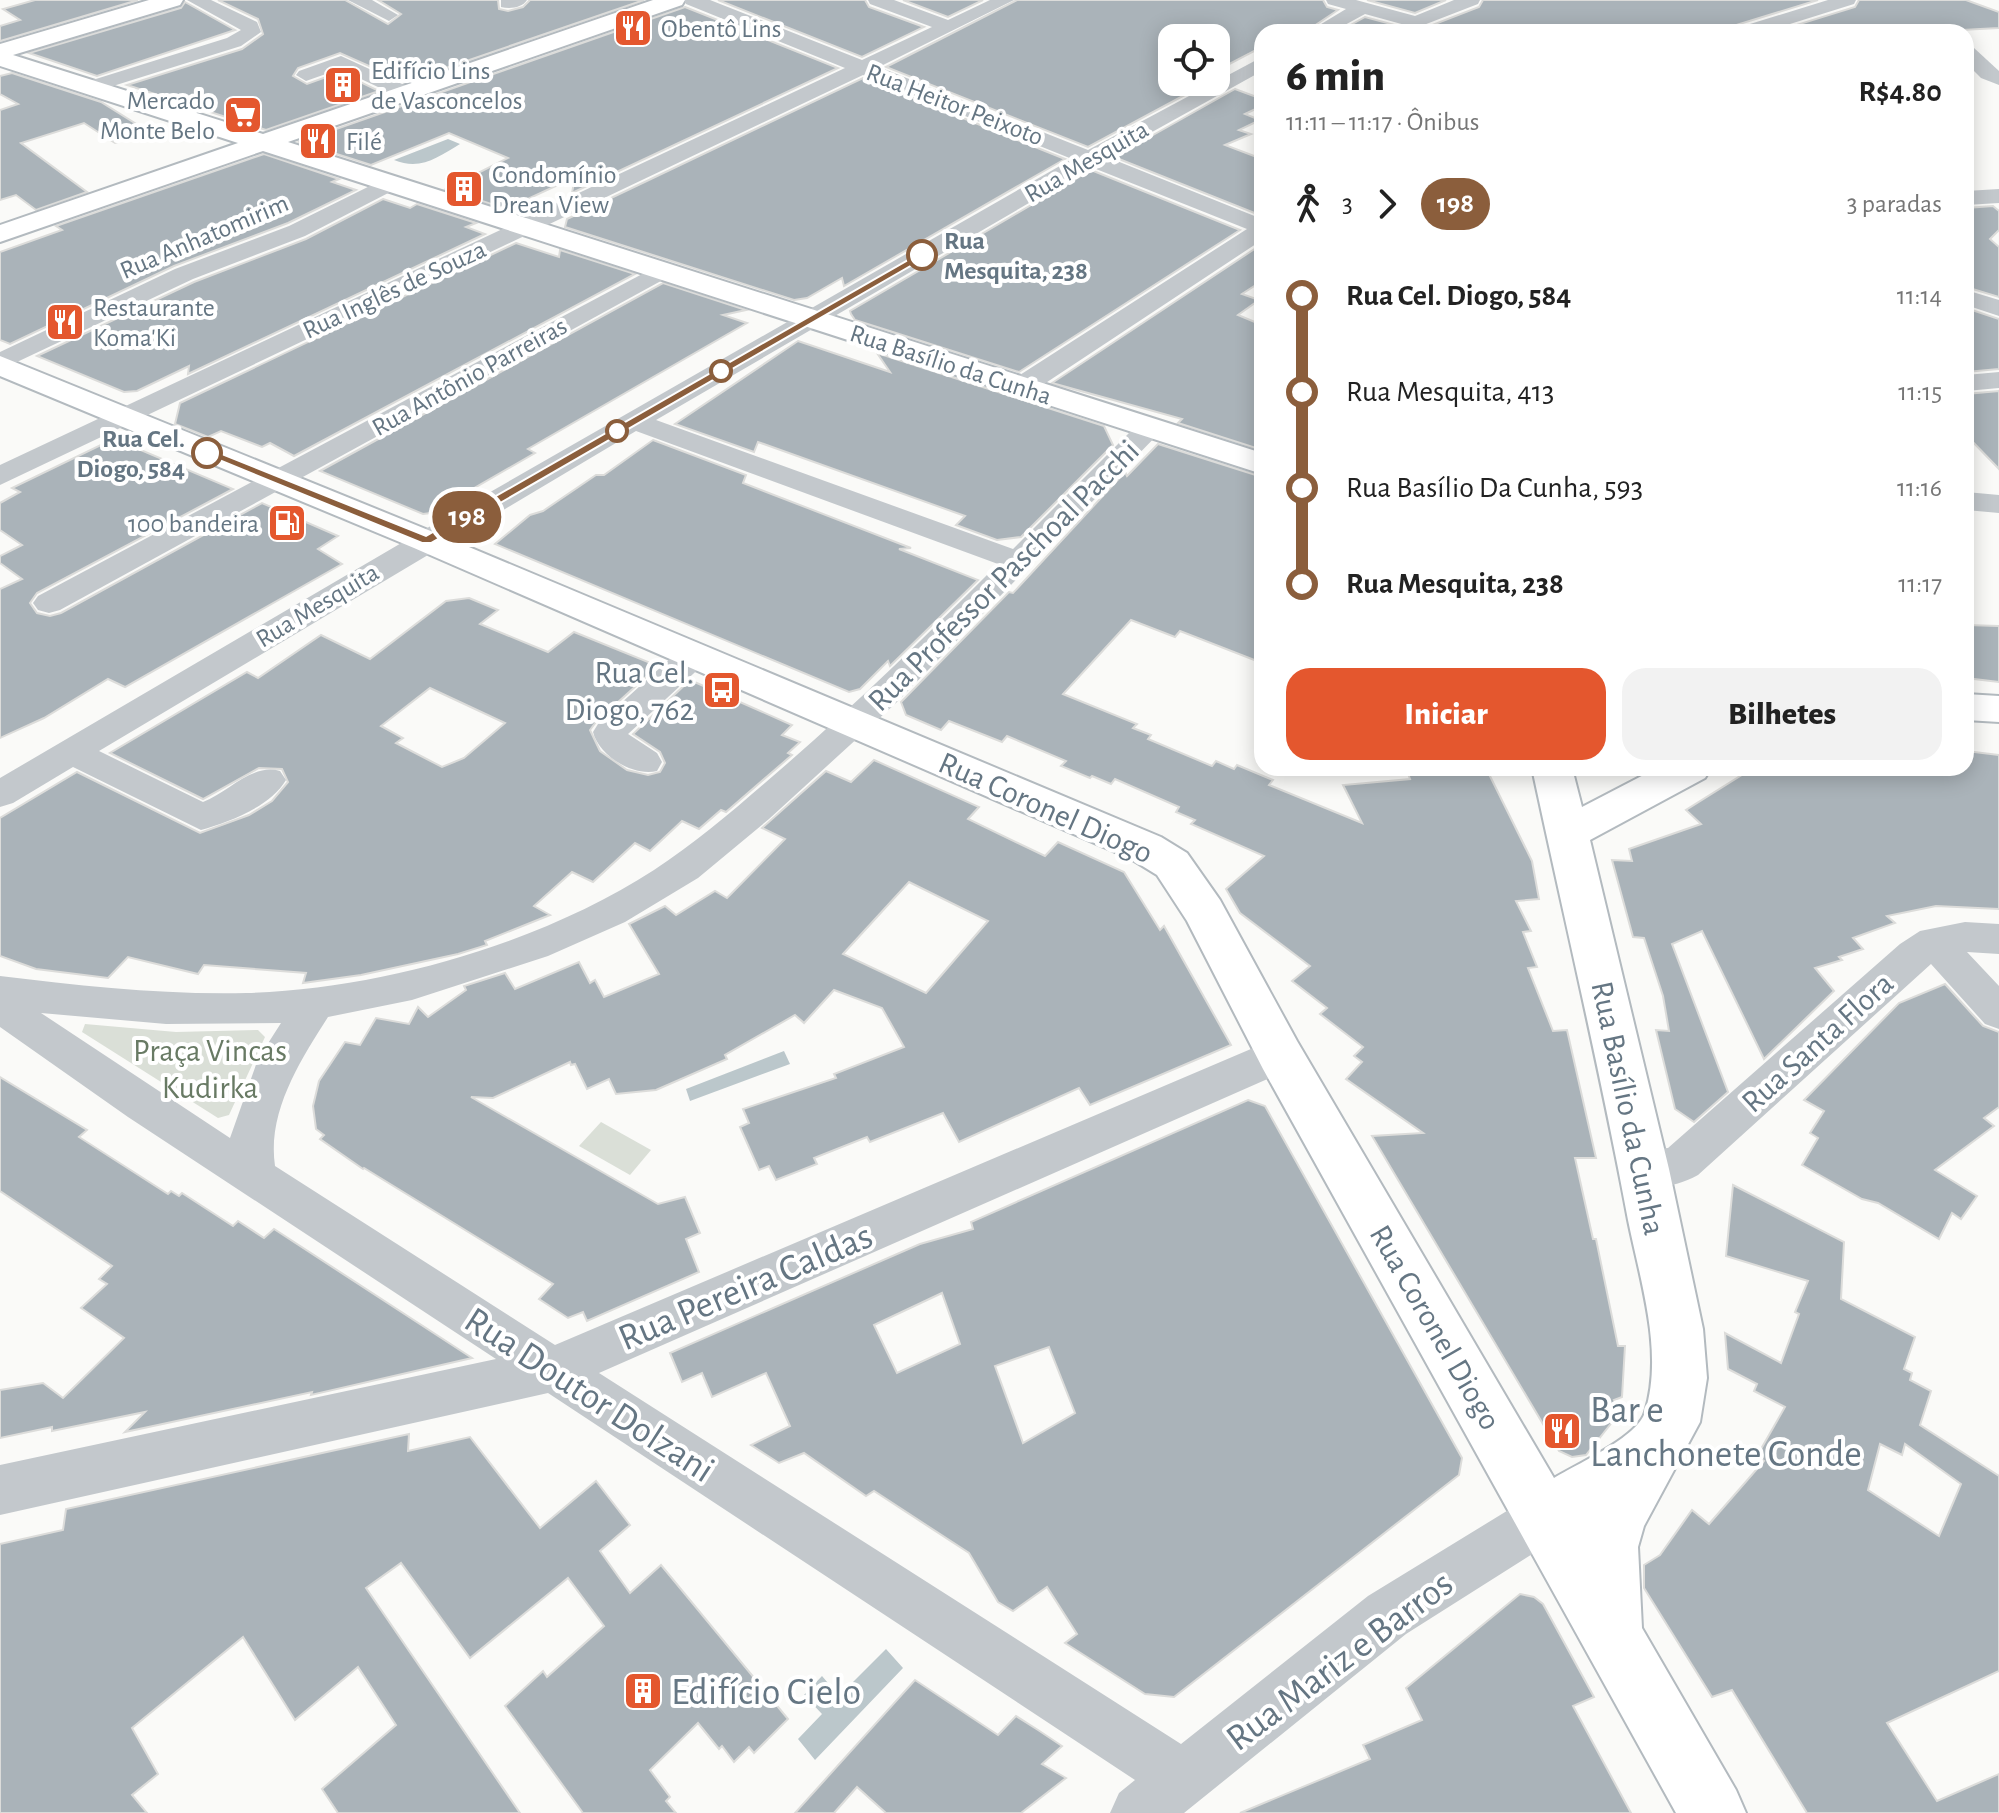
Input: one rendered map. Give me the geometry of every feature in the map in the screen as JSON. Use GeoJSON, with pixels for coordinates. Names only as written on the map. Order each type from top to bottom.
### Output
{"type":"FeatureCollection","features":[{"type":"Feature","properties":{"kind":"street"},"geometry":{"type":"LineString","coordinates":[[0,51],[172,0]]}},
{"type":"Feature","properties":{"kind":"street"},"geometry":{"type":"LineString","coordinates":[[90,87],[234,42],[251,32],[250,26],[196,0]]}},
{"type":"Feature","properties":{"kind":"street"},"geometry":{"type":"LineString","coordinates":[[357,0],[389,15]]}},
{"type":"Feature","properties":{"kind":"street"},"geometry":{"type":"LineString","coordinates":[[0,234],[674,0]]}},
{"type":"Feature","properties":{"kind":"street","name":"Rua Heitor Peixoto"},"geometry":{"type":"LineString","coordinates":[[693,0],[1092,157],[1254,225]]}},
{"type":"Feature","properties":{"kind":"street"},"geometry":{"type":"LineString","coordinates":[[877,0],[950,27]]}},
{"type":"Feature","properties":{"kind":"street","name":"Rua Inglês de Souza"},"geometry":{"type":"LineString","coordinates":[[0,476],[1005,0]]}},
{"type":"Feature","properties":{"kind":"street"},"geometry":{"type":"LineString","coordinates":[[1335,0],[1416,22],[1471,0]]}},
{"type":"Feature","properties":{"kind":"street"},"geometry":{"type":"LineString","coordinates":[[1770,24],[1847,0]]}},
{"type":"Feature","properties":{"kind":"street"},"geometry":{"type":"LineString","coordinates":[[1333,24],[1362,8]]}},
{"type":"Feature","properties":{"kind":"street"},"geometry":{"type":"LineString","coordinates":[[1805,13],[1824,24]]}},
{"type":"Feature","properties":{"kind":"street"},"geometry":{"type":"LineString","coordinates":[[1974,52],[1999,50]]}},
{"type":"Feature","properties":{"kind":"street","name":"Rua Basílio da Cunha"},"geometry":{"type":"LineString","coordinates":[[0,58],[1254,461]]}},
{"type":"Feature","properties":{"kind":"street"},"geometry":{"type":"LineString","coordinates":[[1974,59],[1988,74],[1999,79]]}},
{"type":"Feature","properties":{"kind":"street"},"geometry":{"type":"LineString","coordinates":[[306,75],[341,62],[406,93]]}},
{"type":"Feature","properties":{"kind":"street","name":"Rua Mesquita"},"geometry":{"type":"LineString","coordinates":[[0,794],[426,541],[1092,157],[1254,67]]}},
{"type":"Feature","properties":{"kind":"street"},"geometry":{"type":"LineString","coordinates":[[1977,93],[1999,93]]}},
{"type":"Feature","properties":{"kind":"street","name":"Rua Anhatomirim"},"geometry":{"type":"LineString","coordinates":[[0,364],[184,274],[297,231],[388,184]]}},
{"type":"Feature","properties":{"kind":"street"},"geometry":{"type":"LineString","coordinates":[[1974,198],[1999,196]]}},
{"type":"Feature","properties":{"kind":"street"},"geometry":{"type":"LineString","coordinates":[[1022,386],[1254,233]]}},
{"type":"Feature","properties":{"kind":"street","name":"Rua Antônio Parreiras"},"geometry":{"type":"LineString","coordinates":[[49,603],[661,271]]}},
{"type":"Feature","properties":{"kind":"street"},"geometry":{"type":"LineString","coordinates":[[1974,300],[1999,308]]}},
{"type":"Feature","properties":{"kind":"street","name":"Rua Coronel Diogo"},"geometry":{"type":"LineString","coordinates":[[0,364],[122,418],[426,541],[1162,856],[1179,873],[1204,912],[1280,1055],[1713,1813]]}},
{"type":"Feature","properties":{"kind":"street"},"geometry":{"type":"LineString","coordinates":[[1974,382],[1999,380]]}},
{"type":"Feature","properties":{"kind":"street"},"geometry":{"type":"LineString","coordinates":[[634,421],[1017,561]]}},
{"type":"Feature","properties":{"kind":"street","name":"Rua Professor Paschoal Pacchi"},"geometry":{"type":"LineString","coordinates":[[0,992],[94,1003],[181,1007],[316,1003],[425,980],[506,955],[579,927],[646,893],[706,854],[855,723],[1150,428]]}},
{"type":"Feature","properties":{"kind":"street"},"geometry":{"type":"LineString","coordinates":[[1974,502],[1999,504]]}},
{"type":"Feature","properties":{"kind":"street"},"geometry":{"type":"LineString","coordinates":[[645,762],[612,740],[610,732],[694,655]]}},
{"type":"Feature","properties":{"kind":"street"},"geometry":{"type":"LineString","coordinates":[[1974,707],[1999,709]]}},
{"type":"Feature","properties":{"kind":"street"},"geometry":{"type":"LineString","coordinates":[[71,751],[201,817],[229,806],[268,780]]}},
{"type":"Feature","properties":{"kind":"street","name":"Rua Basílio da Cunha"},"geometry":{"type":"LineString","coordinates":[[1554,776],[1644,1169],[1676,1329],[1679,1378],[1672,1422],[1618,1514],[1608,1547],[1612,1637]]}},
{"type":"Feature","properties":{"kind":"street"},"geometry":{"type":"LineString","coordinates":[[1567,833],[1676,776]]}},
{"type":"Feature","properties":{"kind":"street"},"geometry":{"type":"LineString","coordinates":[[1999,939],[1950,937],[1934,942],[1999,1013]]}},
{"type":"Feature","properties":{"kind":"street","name":"Rua Santa Flora"},"geometry":{"type":"LineString","coordinates":[[1644,1169],[1673,1167],[1683,1162],[1914,955],[1934,942]]}},
{"type":"Feature","properties":{"kind":"street"},"geometry":{"type":"LineString","coordinates":[[254,1176],[250,1143],[263,1101],[279,1059],[316,1003]]}},
{"type":"Feature","properties":{"kind":"street","name":"Rua Doutor Dolzani"},"geometry":{"type":"LineString","coordinates":[[0,1006],[254,1176],[1183,1778]]}},
{"type":"Feature","properties":{"kind":"street","name":"Rua Pereira Caldas"},"geometry":{"type":"LineString","coordinates":[[0,1490],[553,1369],[1280,1055]]}},
{"type":"Feature","properties":{"kind":"street"},"geometry":{"type":"LineString","coordinates":[[1546,1516],[1658,1448]]}},
{"type":"Feature","properties":{"kind":"street","name":"Rua Mariz e Barros"},"geometry":{"type":"LineString","coordinates":[[1139,1813],[1387,1615],[1546,1516]]}},
{"type":"Feature","properties":{"kind":"green space","name":"Praça Vincas Kudirka"},"geometry":{"type":"Polygon","coordinates":[[[85,1024],[176,1032],[258,1030],[265,1037],[229,1115],[218,1118],[82,1032],[85,1024]]]}},
{"type":"Feature","properties":{"kind":"green space"},"geometry":{"type":"Polygon","coordinates":[[[601,1122],[651,1150],[630,1175],[579,1146],[601,1122]]]}},
{"type":"Feature","properties":{"kind":"shaded area"},"geometry":{"type":"Polygon","coordinates":[[[448,139],[460,144],[429,161],[413,164],[394,160],[448,139]]]}},
{"type":"Feature","properties":{"kind":"shaded area"},"geometry":{"type":"Polygon","coordinates":[[[784,1051],[790,1064],[690,1101],[686,1089],[784,1051]]]}},
{"type":"Feature","properties":{"kind":"shaded area"},"geometry":{"type":"Polygon","coordinates":[[[886,1649],[903,1668],[815,1760],[798,1739],[822,1714],[804,1695],[822,1676],[839,1696],[886,1649]]]}},
{"type":"Feature","properties":{"kind":"building"},"geometry":{"type":"Polygon","coordinates":[[[35,0],[138,0],[0,41],[0,26],[20,20],[3,9],[35,0]]]}},
{"type":"Feature","properties":{"kind":"building"},"geometry":{"type":"Polygon","coordinates":[[[218,0],[345,0],[388,24],[401,14],[378,0],[498,0],[499,9],[508,11],[523,7],[530,0],[644,0],[405,82],[340,53],[298,68],[293,76],[307,84],[340,72],[379,91],[266,130],[127,85],[242,49],[263,34],[258,19],[218,0]]]}},
{"type":"Feature","properties":{"kind":"building"},"geometry":{"type":"Polygon","coordinates":[[[718,0],[865,0],[869,7],[924,27],[862,57],[718,0]]]}},
{"type":"Feature","properties":{"kind":"building"},"geometry":{"type":"Polygon","coordinates":[[[903,0],[983,0],[948,17],[903,0]]]}},
{"type":"Feature","properties":{"kind":"building"},"geometry":{"type":"Polygon","coordinates":[[[1017,0],[1323,0],[1327,7],[1338,10],[1317,24],[1254,24],[1254,51],[1230,64],[1230,24],[1158,24],[1158,96],[1183,96],[1088,147],[886,67],[1017,0]]]}},
{"type":"Feature","properties":{"kind":"building"},"geometry":{"type":"Polygon","coordinates":[[[1367,0],[1446,0],[1415,13],[1367,0]]]}},
{"type":"Feature","properties":{"kind":"building"},"geometry":{"type":"Polygon","coordinates":[[[1483,0],[1818,0],[1739,24],[1435,24],[1479,7],[1483,0]]]}},
{"type":"Feature","properties":{"kind":"building"},"geometry":{"type":"Polygon","coordinates":[[[1859,0],[1966,0],[1999,12],[1999,28],[1974,29],[1974,24],[1800,24],[1855,7],[1859,0]]]}},
{"type":"Feature","properties":{"kind":"building"},"geometry":{"type":"Polygon","coordinates":[[[185,2],[235,30],[97,76],[29,53],[181,8],[185,2]]]}},
{"type":"Feature","properties":{"kind":"building"},"geometry":{"type":"Polygon","coordinates":[[[685,7],[838,68],[572,193],[575,177],[506,209],[446,189],[508,158],[449,133],[371,165],[299,142],[685,7]]]}},
{"type":"Feature","properties":{"kind":"building"},"geometry":{"type":"Polygon","coordinates":[[[1365,17],[1391,24],[1352,24],[1365,17]]]}},
{"type":"Feature","properties":{"kind":"building"},"geometry":{"type":"Polygon","coordinates":[[[12,73],[101,102],[149,132],[115,143],[84,123],[21,143],[87,192],[36,210],[16,195],[0,200],[0,110],[18,104],[0,94],[0,76],[12,73]]]}},
{"type":"Feature","properties":{"kind":"building"},"geometry":{"type":"Polygon","coordinates":[[[863,78],[1065,159],[844,286],[842,278],[807,298],[794,300],[565,227],[567,219],[863,78]]]}},
{"type":"Feature","properties":{"kind":"building"},"geometry":{"type":"Polygon","coordinates":[[[1235,89],[1254,96],[1254,110],[1245,114],[1254,118],[1254,123],[1239,130],[1251,134],[1225,145],[1254,156],[1254,213],[1114,157],[1223,96],[1230,96],[1230,92],[1235,89]]]}},
{"type":"Feature","properties":{"kind":"building"},"geometry":{"type":"Polygon","coordinates":[[[264,154],[339,179],[332,182],[356,190],[288,223],[174,266],[10,344],[0,340],[0,252],[62,230],[56,226],[264,154]]]}},
{"type":"Feature","properties":{"kind":"building"},"geometry":{"type":"Polygon","coordinates":[[[1091,170],[1240,230],[1019,372],[855,320],[851,314],[850,311],[1091,170]]]}},
{"type":"Feature","properties":{"kind":"building"},"geometry":{"type":"Polygon","coordinates":[[[383,199],[410,208],[417,204],[476,223],[466,227],[485,234],[188,374],[189,366],[137,391],[124,392],[37,356],[194,282],[306,239],[383,199]]]}},
{"type":"Feature","properties":{"kind":"building"},"geometry":{"type":"Polygon","coordinates":[[[1993,206],[1999,211],[1999,230],[1990,239],[1999,247],[1999,297],[1974,289],[1974,207],[1993,206]]]}},
{"type":"Feature","properties":{"kind":"building"},"geometry":{"type":"Polygon","coordinates":[[[516,243],[559,257],[560,250],[635,274],[294,456],[270,443],[262,447],[221,431],[208,437],[175,424],[180,403],[516,243]]]}},
{"type":"Feature","properties":{"kind":"building"},"geometry":{"type":"Polygon","coordinates":[[[1254,249],[1254,286],[1242,294],[1254,298],[1254,304],[1238,315],[1254,322],[1254,447],[1178,423],[1182,419],[1052,383],[1254,249]]]}},
{"type":"Feature","properties":{"kind":"building"},"geometry":{"type":"Polygon","coordinates":[[[663,283],[746,310],[723,315],[747,323],[528,449],[535,453],[431,513],[423,514],[320,471],[663,283]]]}},
{"type":"Feature","properties":{"kind":"building"},"geometry":{"type":"Polygon","coordinates":[[[1974,311],[1999,319],[1999,369],[1974,371],[1974,311]]]}},
{"type":"Feature","properties":{"kind":"building"},"geometry":{"type":"Polygon","coordinates":[[[798,341],[890,372],[877,353],[1104,426],[1113,445],[1021,537],[997,540],[956,525],[965,516],[758,442],[754,452],[675,424],[798,341]]]}},
{"type":"Feature","properties":{"kind":"building"},"geometry":{"type":"Polygon","coordinates":[[[1999,391],[1999,469],[1974,443],[1974,393],[1999,391]]]}},
{"type":"Feature","properties":{"kind":"building"},"geometry":{"type":"Polygon","coordinates":[[[653,440],[746,475],[743,483],[911,548],[899,549],[978,580],[890,666],[888,661],[860,689],[849,692],[495,544],[530,515],[543,511],[596,475],[604,475],[653,440]]]}},
{"type":"Feature","properties":{"kind":"building"},"geometry":{"type":"Polygon","coordinates":[[[107,442],[122,442],[233,489],[37,593],[30,603],[37,613],[50,616],[61,613],[262,503],[338,536],[318,549],[342,564],[125,687],[108,679],[44,718],[0,738],[0,589],[22,579],[0,563],[0,556],[22,545],[0,530],[0,503],[20,492],[12,488],[107,442]]]}},
{"type":"Feature","properties":{"kind":"building"},"geometry":{"type":"Polygon","coordinates":[[[1158,444],[1254,474],[1254,660],[1180,631],[1175,637],[1131,620],[1063,694],[1137,724],[1133,728],[1151,735],[1148,739],[1212,766],[1216,761],[1234,769],[1237,765],[1254,772],[1254,776],[1273,780],[1269,785],[1362,823],[1343,785],[1410,779],[1409,776],[1490,776],[1532,861],[1539,899],[1516,901],[1531,931],[1523,932],[1537,967],[1528,968],[1553,1031],[1567,1030],[1596,1158],[1575,1158],[1593,1239],[1596,1239],[1618,1346],[1625,1346],[1622,1397],[1614,1400],[1621,1411],[1586,1455],[1572,1457],[1559,1451],[1372,1136],[1423,1133],[1346,1079],[1362,1062],[1354,1056],[1363,1047],[1320,1014],[1327,1008],[1292,981],[1310,966],[1240,913],[1226,889],[1264,856],[1191,824],[1195,820],[1176,812],[1179,807],[1115,779],[1111,784],[1092,776],[1090,778],[1061,766],[1066,761],[1007,736],[1002,742],[949,721],[941,730],[906,715],[901,702],[1009,592],[1013,593],[1125,472],[1127,476],[1158,444]]]}},
{"type":"Feature","properties":{"kind":"building"},"geometry":{"type":"Polygon","coordinates":[[[469,598],[498,610],[480,624],[548,652],[574,632],[658,666],[590,730],[600,751],[627,770],[648,775],[660,772],[665,763],[660,752],[633,734],[690,680],[792,725],[782,735],[800,742],[788,753],[792,755],[726,812],[721,810],[699,829],[682,821],[650,851],[635,843],[593,882],[572,872],[534,906],[550,915],[485,941],[487,945],[458,954],[361,975],[303,983],[306,973],[204,965],[198,974],[128,957],[108,978],[36,969],[0,956],[0,818],[77,772],[200,833],[249,815],[272,801],[288,782],[282,769],[259,768],[203,799],[110,753],[247,672],[258,678],[321,635],[370,659],[446,601],[469,598]],[[430,688],[381,726],[403,738],[396,743],[442,767],[464,758],[505,723],[430,688]]]}},
{"type":"Feature","properties":{"kind":"building"},"geometry":{"type":"Polygon","coordinates":[[[1974,625],[1999,626],[1999,682],[1974,679],[1974,625]]]}},
{"type":"Feature","properties":{"kind":"building"},"geometry":{"type":"Polygon","coordinates":[[[1974,752],[1999,755],[1999,909],[1936,906],[1887,916],[1895,923],[1853,938],[1863,949],[1839,957],[1842,960],[1815,968],[1834,991],[1764,1059],[1702,931],[1672,944],[1728,1092],[1694,1122],[1675,1109],[1656,1030],[1669,1031],[1663,996],[1644,938],[1633,937],[1612,860],[1632,861],[1629,849],[1701,824],[1686,810],[1740,776],[1974,776],[1974,752]]]}},
{"type":"Feature","properties":{"kind":"building"},"geometry":{"type":"Polygon","coordinates":[[[874,760],[979,807],[968,819],[1045,856],[1058,842],[1124,872],[1160,930],[1164,926],[1231,1045],[1090,1105],[1079,1088],[959,1142],[943,1113],[870,1142],[867,1137],[814,1158],[817,1164],[776,1180],[769,1166],[759,1170],[740,1127],[749,1123],[743,1109],[836,1078],[834,1074],[904,1047],[882,1008],[834,990],[804,1023],[795,1015],[725,1055],[727,1059],[656,1090],[616,1094],[609,1079],[587,1089],[575,1064],[571,1065],[570,1062],[493,1098],[471,1097],[658,1204],[685,1197],[700,1233],[686,1239],[699,1272],[587,1321],[583,1312],[568,1318],[539,1299],[553,1284],[363,1169],[320,1139],[324,1135],[316,1129],[313,1106],[319,1081],[345,1042],[360,1045],[376,1018],[409,1024],[418,1007],[428,1017],[466,990],[464,986],[505,973],[515,989],[579,962],[590,983],[595,980],[604,997],[659,974],[629,924],[665,906],[676,915],[715,891],[727,898],[785,839],[762,828],[826,771],[851,782],[874,760]],[[909,882],[843,954],[926,993],[988,921],[909,882]]]}},
{"type":"Feature","properties":{"kind":"building"},"geometry":{"type":"Polygon","coordinates":[[[1945,984],[1983,1026],[1999,1032],[1999,1107],[1984,1118],[1994,1126],[1935,1170],[1977,1196],[1961,1219],[1952,1213],[1939,1239],[1878,1203],[1862,1199],[1802,1165],[1818,1138],[1810,1133],[1824,1111],[1804,1100],[1899,1003],[1945,984]]]}},
{"type":"Feature","properties":{"kind":"building"},"geometry":{"type":"Polygon","coordinates":[[[0,1077],[87,1130],[79,1137],[168,1194],[171,1191],[179,1196],[182,1193],[233,1226],[238,1221],[264,1238],[274,1229],[472,1358],[311,1395],[312,1392],[125,1432],[145,1412],[0,1438],[0,1390],[43,1383],[63,1398],[124,1338],[81,1308],[107,1284],[99,1279],[112,1266],[0,1191],[0,1077]]]}},
{"type":"Feature","properties":{"kind":"building"},"geometry":{"type":"Polygon","coordinates":[[[1248,1100],[1265,1106],[1462,1458],[1459,1475],[1174,1697],[1145,1694],[1065,1643],[1077,1634],[1047,1587],[1013,1611],[998,1602],[969,1553],[874,1491],[866,1496],[804,1453],[779,1463],[751,1445],[790,1426],[766,1373],[712,1397],[702,1373],[682,1382],[670,1353],[920,1244],[973,1229],[971,1222],[1248,1100]],[[942,1293],[874,1325],[897,1373],[960,1344],[942,1293]],[[1049,1347],[995,1366],[1023,1443],[1075,1413],[1049,1347]]]}},
{"type":"Feature","properties":{"kind":"building"},"geometry":{"type":"Polygon","coordinates":[[[1733,1185],[1844,1242],[1841,1299],[1915,1337],[1904,1369],[1912,1373],[1910,1380],[1931,1391],[1920,1425],[1999,1476],[1999,1671],[1887,1723],[1937,1801],[1999,1774],[1999,1813],[1807,1813],[1732,1690],[1712,1697],[1644,1588],[1644,1565],[1660,1555],[1692,1510],[1709,1524],[1764,1461],[1757,1456],[1785,1407],[1754,1391],[1757,1384],[1728,1369],[1725,1333],[1781,1363],[1799,1314],[1795,1312],[1808,1281],[1726,1256],[1733,1185]],[[1880,1444],[1868,1490],[1939,1536],[1961,1484],[1905,1444],[1902,1455],[1880,1444]]]}},
{"type":"Feature","properties":{"kind":"building"},"geometry":{"type":"Polygon","coordinates":[[[409,1434],[408,1451],[470,1437],[540,1528],[596,1481],[630,1525],[600,1551],[630,1593],[661,1565],[788,1719],[754,1753],[749,1747],[734,1762],[698,1723],[650,1770],[670,1797],[666,1801],[676,1813],[583,1813],[505,1706],[543,1671],[547,1677],[604,1626],[568,1578],[470,1658],[401,1563],[366,1588],[520,1813],[338,1813],[322,1789],[396,1725],[358,1667],[295,1720],[243,1637],[132,1728],[158,1774],[132,1795],[147,1813],[0,1813],[0,1544],[63,1530],[66,1509],[409,1434]]]}},
{"type":"Feature","properties":{"kind":"building"},"geometry":{"type":"Polygon","coordinates":[[[1520,1594],[1534,1597],[1543,1604],[1594,1697],[1573,1706],[1631,1813],[1240,1813],[1370,1759],[1363,1745],[1422,1720],[1406,1688],[1520,1594]]]}},
{"type":"Feature","properties":{"kind":"building"},"geometry":{"type":"Polygon","coordinates":[[[915,1680],[998,1735],[1016,1716],[1038,1730],[1062,1746],[1042,1764],[1066,1778],[1021,1813],[886,1813],[857,1787],[834,1813],[795,1813],[915,1680]]]}},
{"type":"Feature","properties":{"kind":"bus line","name":"198"},"geometry":{"type":"LineString","coordinates":[[207,453],[426,541],[922,255]]}},
{"type":"Feature","properties":{"kind":"place","name":"Obentô Lins"},"geometry":{"type":"Point","coordinates":[633,28]}},
{"type":"Feature","properties":{"kind":"place","name":"Edifício Lins de Vasconcelos"},"geometry":{"type":"Point","coordinates":[343,85]}},
{"type":"Feature","properties":{"kind":"place","name":"Mercado Monte Belo"},"geometry":{"type":"Point","coordinates":[243,115]}},
{"type":"Feature","properties":{"kind":"place","name":"Filé"},"geometry":{"type":"Point","coordinates":[318,141]}},
{"type":"Feature","properties":{"kind":"place","name":"Condomínio Drean View"},"geometry":{"type":"Point","coordinates":[464,189]}},
{"type":"Feature","properties":{"kind":"place","name":"Rua Mesquita, 238"},"geometry":{"type":"Point","coordinates":[922,255]}},
{"type":"Feature","properties":{"kind":"place","name":"Restaurante Koma'Ki"},"geometry":{"type":"Point","coordinates":[65,322]}},
{"type":"Feature","properties":{"kind":"place","name":"Rua Cel. Diogo, 584"},"geometry":{"type":"Point","coordinates":[207,453]}},
{"type":"Feature","properties":{"kind":"place","name":"100 bandeira"},"geometry":{"type":"Point","coordinates":[287,523]}},
{"type":"Feature","properties":{"kind":"place","name":"Rua Cel. Diogo, 762"},"geometry":{"type":"Point","coordinates":[722,690]}},
{"type":"Feature","properties":{"kind":"place","name":"Bar e Lanchonete Conde"},"geometry":{"type":"Point","coordinates":[1562,1431]}},
{"type":"Feature","properties":{"kind":"place","name":"Edifício Cielo"},"geometry":{"type":"Point","coordinates":[643,1691]}}]}
